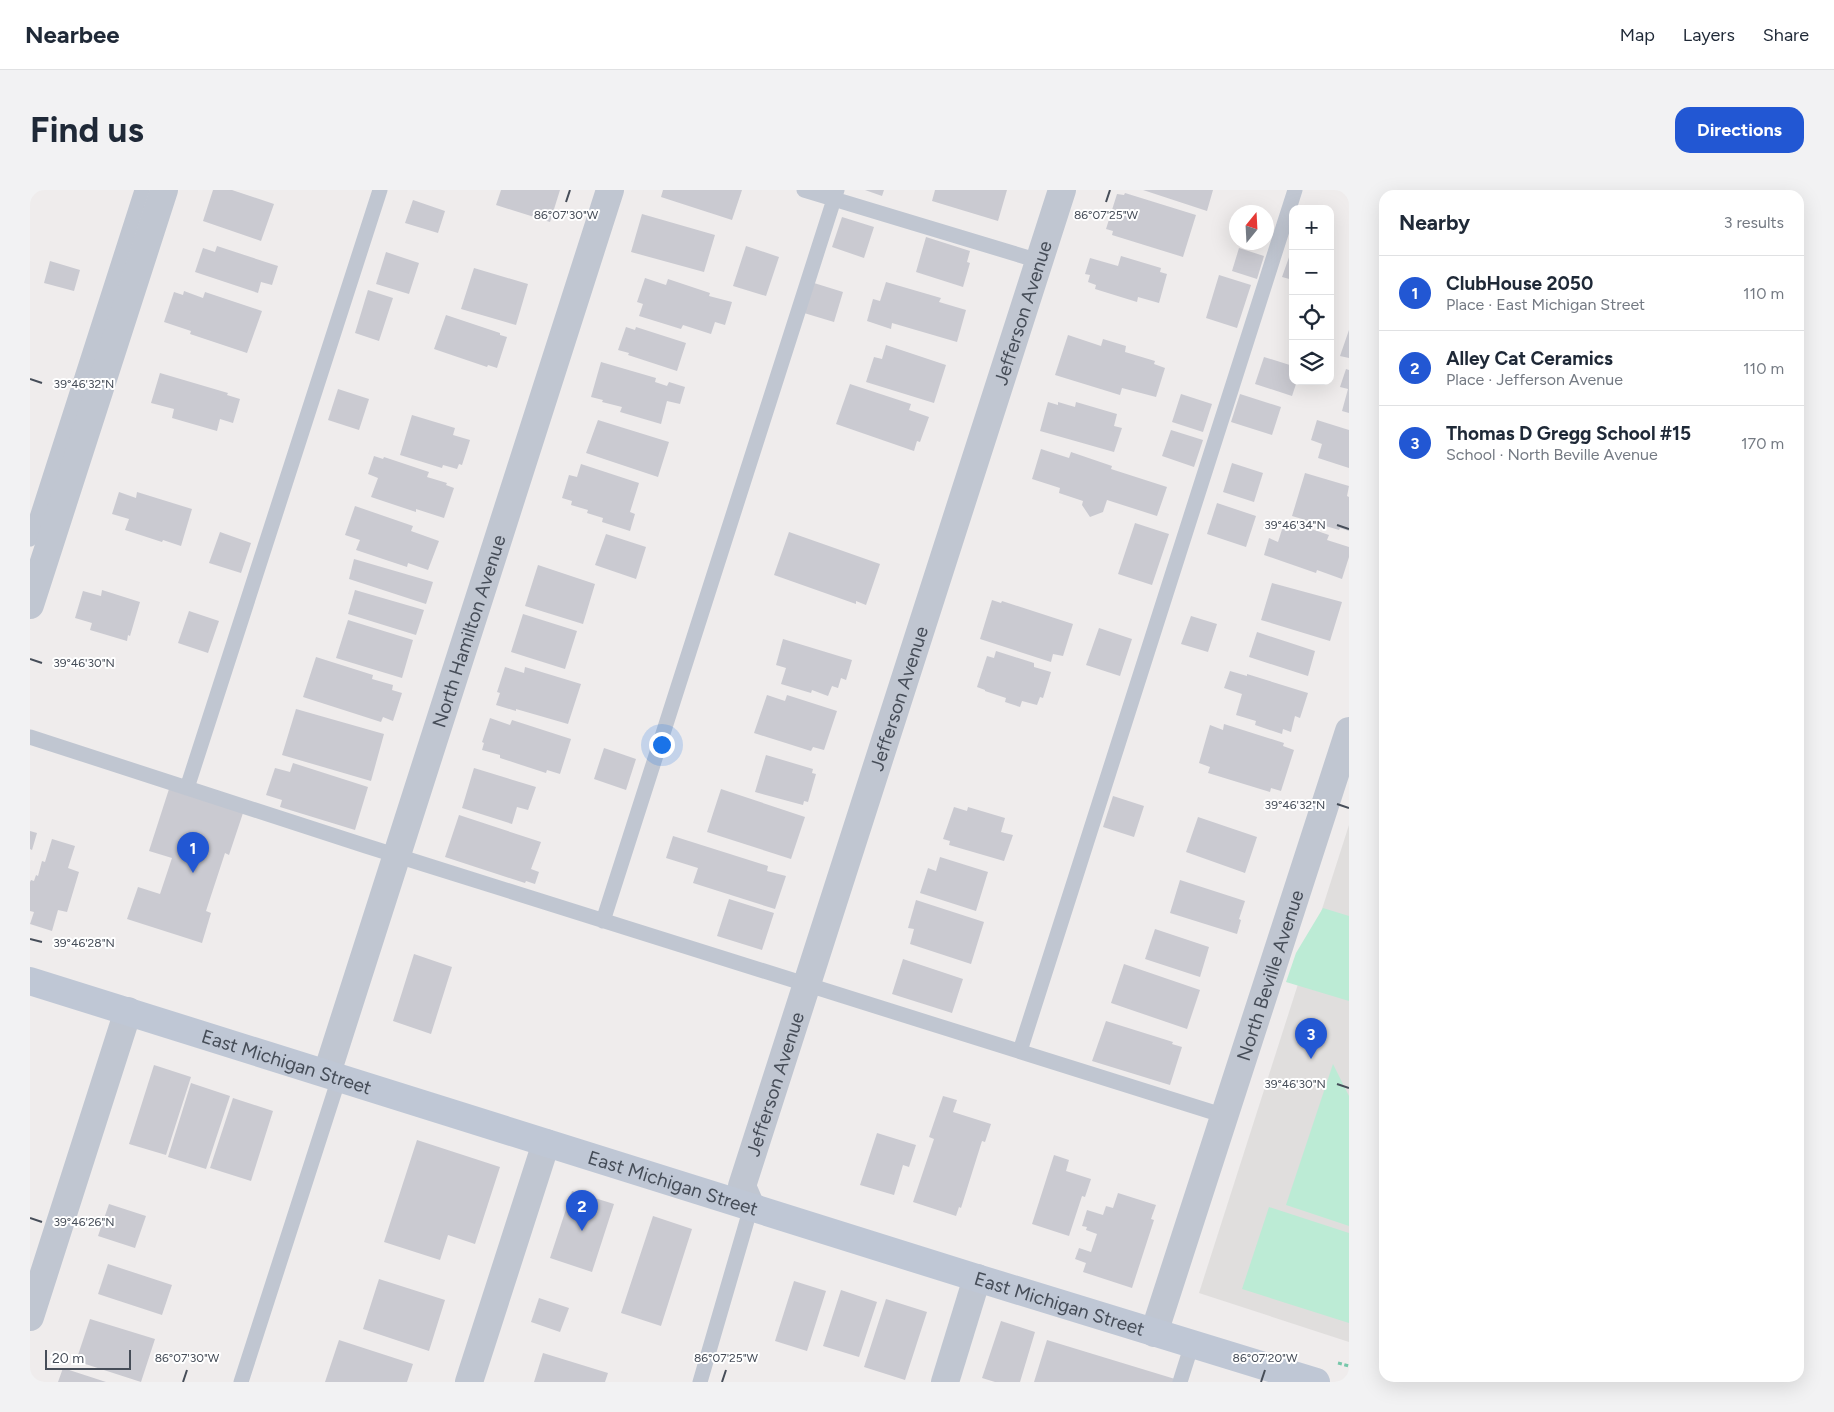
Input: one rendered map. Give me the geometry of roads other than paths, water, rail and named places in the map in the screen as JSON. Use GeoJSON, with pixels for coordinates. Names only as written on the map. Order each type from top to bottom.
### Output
{"type":"FeatureCollection","features":[{"type":"Feature","properties":{"kind":"main road","name":"East Michigan Street"},"geometry":{"type":"LineString","coordinates":[[30,981],[977,1278],[1316,1382]]}},
{"type":"Feature","properties":{"kind":"street"},"geometry":{"type":"LineString","coordinates":[[30,605],[164,190]]}},
{"type":"Feature","properties":{"kind":"street","name":"North Hamilton Avenue"},"geometry":{"type":"LineString","coordinates":[[333,1075],[397,856],[610,190]]}},
{"type":"Feature","properties":{"kind":"street","name":"Jefferson Avenue"},"geometry":{"type":"LineString","coordinates":[[751,1207],[742,1186],[1062,190]]}},
{"type":"Feature","properties":{"kind":"street","name":"North Beville Avenue"},"geometry":{"type":"LineString","coordinates":[[1154,1333],[1349,730]]}},
{"type":"Feature","properties":{"kind":"street"},"geometry":{"type":"LineString","coordinates":[[30,1317],[128,1012]]}},
{"type":"Feature","properties":{"kind":"street"},"geometry":{"type":"LineString","coordinates":[[469,1382],[546,1142]]}},
{"type":"Feature","properties":{"kind":"street"},"geometry":{"type":"LineString","coordinates":[[945,1382],[977,1278]]}},
{"type":"Feature","properties":{"kind":"lane"},"geometry":{"type":"LineString","coordinates":[[30,539],[142,190]]}},
{"type":"Feature","properties":{"kind":"lane"},"geometry":{"type":"LineString","coordinates":[[187,788],[380,190]]}},
{"type":"Feature","properties":{"kind":"lane"},"geometry":{"type":"LineString","coordinates":[[804,190],[835,195],[1039,261]]}},
{"type":"Feature","properties":{"kind":"lane"},"geometry":{"type":"LineString","coordinates":[[1020,1052],[1295,190]]}},
{"type":"Feature","properties":{"kind":"lane"},"geometry":{"type":"LineString","coordinates":[[603,921],[835,195]]}},
{"type":"Feature","properties":{"kind":"lane"},"geometry":{"type":"LineString","coordinates":[[30,738],[397,856],[1225,1116]]}},
{"type":"Feature","properties":{"kind":"lane"},"geometry":{"type":"LineString","coordinates":[[241,1382],[333,1075]]}},
{"type":"Feature","properties":{"kind":"lane"},"geometry":{"type":"LineString","coordinates":[[700,1382],[751,1207]]}},
{"type":"Feature","properties":{"kind":"lane"},"geometry":{"type":"LineString","coordinates":[[1180,1382],[1192,1344]]}},
{"type":"Feature","properties":{"kind":"place","name":"ClubHouse 2050"},"geometry":{"type":"Point","coordinates":[193,873]}},
{"type":"Feature","properties":{"kind":"place","name":"Thomas D Gregg School #15"},"geometry":{"type":"Point","coordinates":[1311,1059]}},
{"type":"Feature","properties":{"kind":"place","name":"Alley Cat Ceramics"},"geometry":{"type":"Point","coordinates":[582,1231]}}]}
